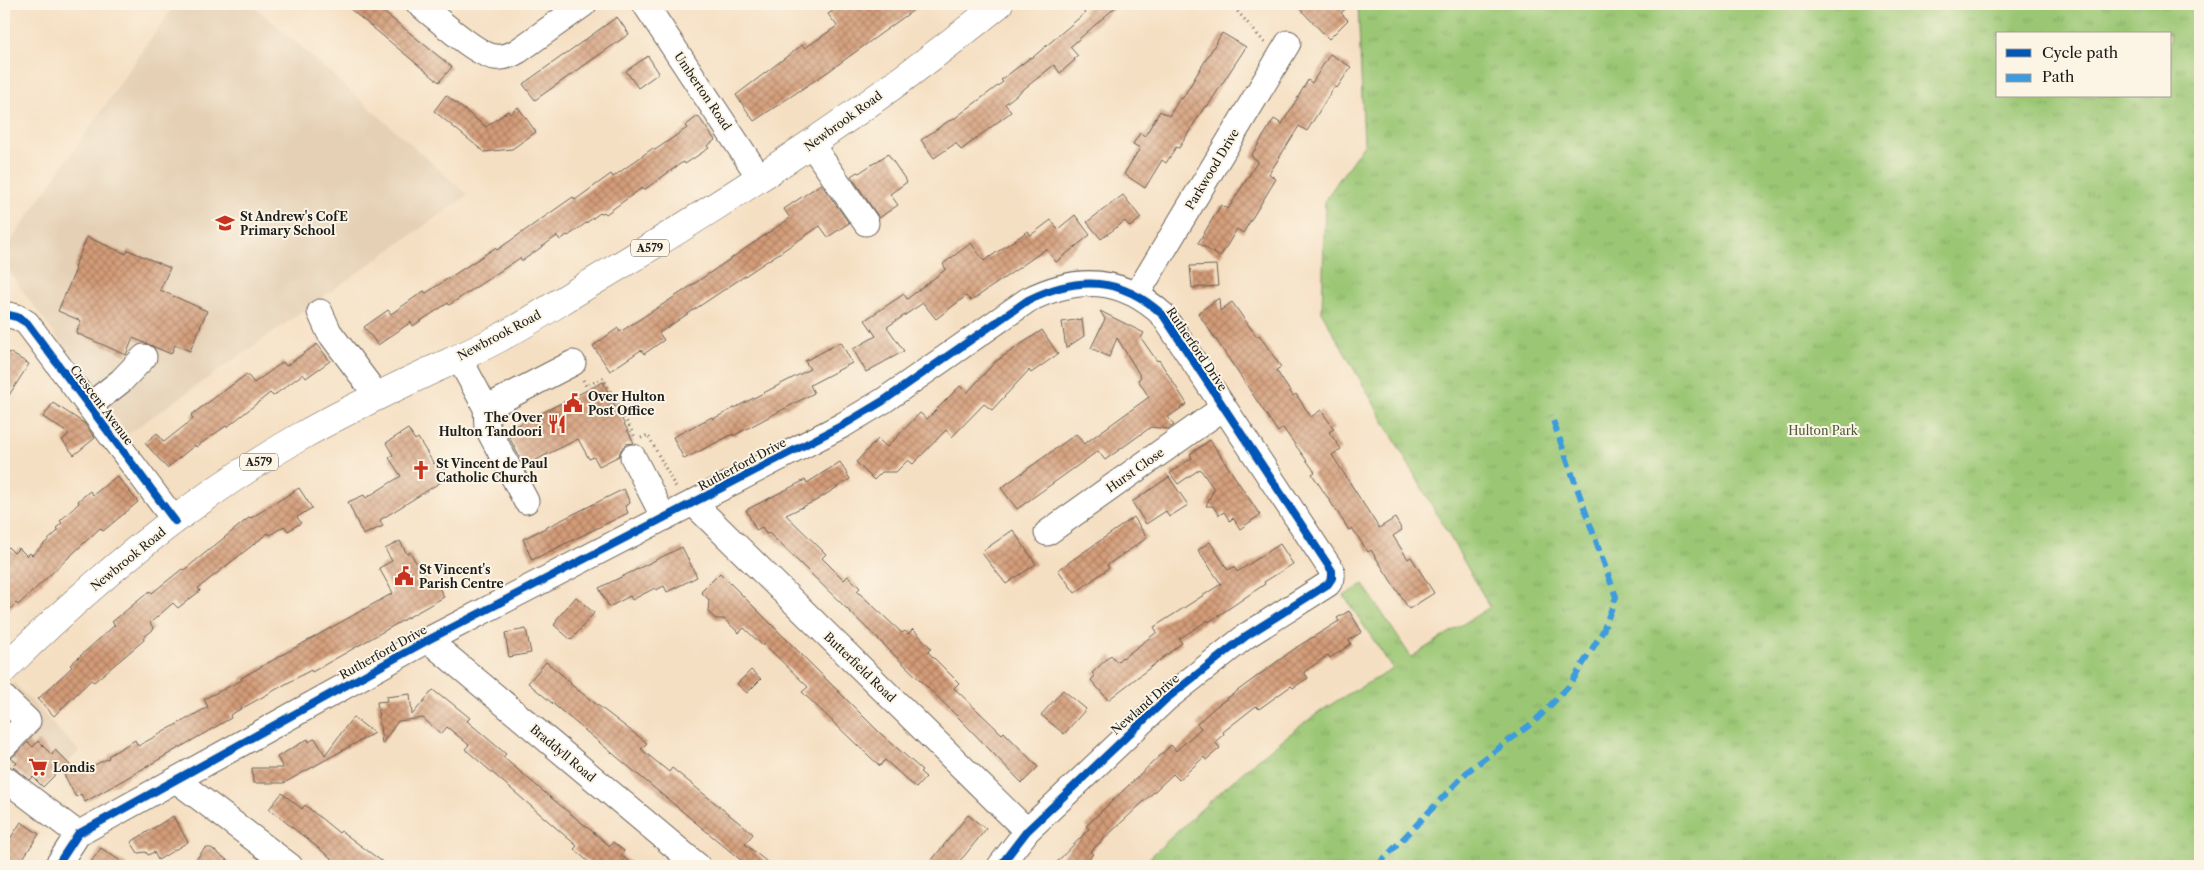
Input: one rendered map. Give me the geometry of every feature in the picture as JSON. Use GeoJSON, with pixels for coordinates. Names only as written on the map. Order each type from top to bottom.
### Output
{"type":"FeatureCollection","features":[{"type":"Feature","properties":{"kind":"highway","name":"Newbrook Road"},"geometry":{"type":"LineString","coordinates":[[4,669],[54,620],[176,521],[262,460],[299,437],[502,337],[676,233],[811,144],[945,48],[999,4]]}},
{"type":"Feature","properties":{"kind":"street"},"geometry":{"type":"LineString","coordinates":[[419,4],[477,50],[495,57],[507,57],[518,52],[584,4]]}},
{"type":"Feature","properties":{"kind":"street","name":"Umberton Road"},"geometry":{"type":"LineString","coordinates":[[645,4],[760,178]]}},
{"type":"Feature","properties":{"kind":"street","name":"Parkwood Drive"},"geometry":{"type":"LineString","coordinates":[[1137,294],[1284,46]]}},
{"type":"Feature","properties":{"kind":"street"},"geometry":{"type":"LineString","coordinates":[[811,144],[866,223]]}},
{"type":"Feature","properties":{"kind":"street","name":"Rutherford Drive"},"geometry":{"type":"LineString","coordinates":[[57,866],[78,834],[428,640],[843,424],[883,401],[1028,300],[1047,291],[1069,286],[1093,284],[1115,286],[1137,294],[1163,315],[1332,571],[1332,578],[1328,584]]}},
{"type":"Feature","properties":{"kind":"street"},"geometry":{"type":"LineString","coordinates":[[320,312],[329,332],[378,397]]}},
{"type":"Feature","properties":{"kind":"street","name":"Crescent Avenue"},"geometry":{"type":"LineString","coordinates":[[4,314],[17,317],[27,323],[176,521]]}},
{"type":"Feature","properties":{"kind":"street"},"geometry":{"type":"LineString","coordinates":[[89,406],[121,381],[144,357]]}},
{"type":"Feature","properties":{"kind":"street"},"geometry":{"type":"LineString","coordinates":[[459,358],[486,408],[487,427],[526,501]]}},
{"type":"Feature","properties":{"kind":"street"},"geometry":{"type":"LineString","coordinates":[[486,408],[573,363]]}},
{"type":"Feature","properties":{"kind":"street","name":"Hurst Close"},"geometry":{"type":"LineString","coordinates":[[1046,532],[1223,408]]}},
{"type":"Feature","properties":{"kind":"street","name":"Butterfield Road"},"geometry":{"type":"LineString","coordinates":[[633,457],[681,509],[1027,830]]}},
{"type":"Feature","properties":{"kind":"street","name":"Newland Drive"},"geometry":{"type":"LineString","coordinates":[[1000,866],[1027,830],[1166,699],[1246,636],[1328,584]]}},
{"type":"Feature","properties":{"kind":"street","name":"Braddyll Road"},"geometry":{"type":"LineString","coordinates":[[428,640],[698,866]]}},
{"type":"Feature","properties":{"kind":"street"},"geometry":{"type":"LineString","coordinates":[[4,698],[28,721],[4,746]]}},
{"type":"Feature","properties":{"kind":"street"},"geometry":{"type":"LineString","coordinates":[[4,778],[78,834]]}},
{"type":"Feature","properties":{"kind":"street"},"geometry":{"type":"LineString","coordinates":[[176,780],[290,866]]}},
{"type":"Feature","properties":{"kind":"path"},"geometry":{"type":"LineString","coordinates":[[1231,4],[1284,46]]}},
{"type":"Feature","properties":{"kind":"path"},"geometry":{"type":"LineString","coordinates":[[573,363],[586,386],[603,378],[636,441],[648,435],[681,509]]}},
{"type":"Feature","properties":{"kind":"shaded area","name":"St Andrew's CofE Primary School"},"geometry":{"type":"Polygon","coordinates":[[[175,4],[252,4],[468,195],[128,434],[4,265],[4,251],[175,4]]]}},
{"type":"Feature","properties":{"kind":"shaded area"},"geometry":{"type":"Polygon","coordinates":[[[14,683],[79,751],[36,796],[4,769],[4,695],[14,683]]]}},
{"type":"Feature","properties":{"kind":"green space","name":"Hulton Park"},"geometry":{"type":"Polygon","coordinates":[[[1358,4],[2200,4],[2200,866],[1141,866],[1185,824],[1278,743],[1327,707],[1393,669],[1344,596],[1363,584],[1411,657],[1490,607],[1322,313],[1325,200],[1364,144],[1358,4]]]}},
{"type":"Feature","properties":{"kind":"building"},"geometry":{"type":"Polygon","coordinates":[[[344,4],[374,4],[452,67],[439,82],[344,4]]]}},
{"type":"Feature","properties":{"kind":"building"},"geometry":{"type":"Polygon","coordinates":[[[843,4],[922,4],[829,71],[754,121],[736,95],[802,45],[805,48],[837,26],[828,14],[843,4]]]}},
{"type":"Feature","properties":{"kind":"building"},"geometry":{"type":"Polygon","coordinates":[[[1091,4],[1119,4],[1070,47],[1078,56],[1075,60],[1060,73],[1054,65],[1005,104],[1011,112],[961,150],[956,143],[934,158],[921,140],[951,121],[1003,82],[1001,80],[1032,58],[1085,13],[1083,11],[1091,4]]]}},
{"type":"Feature","properties":{"kind":"building"},"geometry":{"type":"Polygon","coordinates":[[[1295,4],[1351,4],[1341,13],[1348,20],[1329,39],[1295,4]]]}},
{"type":"Feature","properties":{"kind":"building"},"geometry":{"type":"Polygon","coordinates":[[[617,17],[629,34],[535,100],[523,84],[617,17]]]}},
{"type":"Feature","properties":{"kind":"building"},"geometry":{"type":"Polygon","coordinates":[[[1222,33],[1246,47],[1207,107],[1205,106],[1179,148],[1176,147],[1166,163],[1162,160],[1145,188],[1124,174],[1140,148],[1133,144],[1140,133],[1145,136],[1160,111],[1169,116],[1180,98],[1182,99],[1222,33]]]}},
{"type":"Feature","properties":{"kind":"building"},"geometry":{"type":"Polygon","coordinates":[[[1330,54],[1351,67],[1337,88],[1334,87],[1307,131],[1299,126],[1269,174],[1276,179],[1243,233],[1237,229],[1220,257],[1198,243],[1221,205],[1228,209],[1258,161],[1251,156],[1274,119],[1282,124],[1308,80],[1312,83],[1330,54]]]}},
{"type":"Feature","properties":{"kind":"building"},"geometry":{"type":"Polygon","coordinates":[[[648,56],[659,73],[638,88],[626,71],[648,56]]]}},
{"type":"Feature","properties":{"kind":"building"},"geometry":{"type":"Polygon","coordinates":[[[446,95],[486,127],[508,111],[510,114],[518,107],[536,132],[512,149],[484,152],[434,111],[446,95]]]}},
{"type":"Feature","properties":{"kind":"building"},"geometry":{"type":"Polygon","coordinates":[[[698,116],[715,140],[707,146],[709,148],[685,164],[684,162],[680,164],[644,190],[643,188],[639,190],[606,214],[604,212],[600,213],[568,236],[560,240],[557,236],[522,261],[520,258],[449,305],[448,303],[413,326],[411,322],[378,345],[364,327],[388,310],[391,314],[424,291],[426,293],[495,248],[497,250],[573,197],[575,200],[611,174],[613,177],[653,148],[655,150],[687,128],[685,126],[698,116]]]}},
{"type":"Feature","properties":{"kind":"building"},"geometry":{"type":"Polygon","coordinates":[[[888,154],[907,182],[890,194],[898,205],[879,218],[851,176],[857,172],[859,173],[888,154]]]}},
{"type":"Feature","properties":{"kind":"building"},"geometry":{"type":"Polygon","coordinates":[[[821,184],[849,223],[828,237],[820,226],[659,333],[664,340],[644,354],[641,350],[610,371],[593,346],[618,328],[620,332],[685,290],[790,218],[784,209],[821,184]]]}},
{"type":"Feature","properties":{"kind":"building"},"geometry":{"type":"Polygon","coordinates":[[[1123,195],[1141,218],[1130,227],[1125,221],[1101,239],[1087,222],[1123,195]]]}},
{"type":"Feature","properties":{"kind":"building"},"geometry":{"type":"Polygon","coordinates":[[[1075,215],[1090,235],[1056,262],[1046,249],[971,301],[966,296],[936,319],[923,303],[887,327],[904,351],[866,372],[853,349],[876,336],[865,320],[904,294],[907,299],[946,269],[943,264],[971,243],[984,261],[1028,231],[1031,235],[1051,220],[1058,229],[1075,215]]]}},
{"type":"Feature","properties":{"kind":"building"},"geometry":{"type":"Polygon","coordinates":[[[87,237],[126,254],[128,250],[170,268],[160,290],[207,311],[190,351],[175,345],[171,354],[133,338],[126,355],[76,333],[81,321],[58,311],[87,237]]]}},
{"type":"Feature","properties":{"kind":"building"},"geometry":{"type":"Polygon","coordinates":[[[1216,265],[1218,286],[1192,288],[1190,266],[1216,265]]]}},
{"type":"Feature","properties":{"kind":"building"},"geometry":{"type":"Polygon","coordinates":[[[1219,298],[1220,311],[1232,302],[1257,337],[1259,335],[1281,367],[1276,370],[1293,396],[1296,394],[1311,417],[1321,410],[1334,429],[1329,432],[1341,449],[1332,455],[1379,528],[1395,518],[1402,530],[1393,536],[1408,559],[1411,557],[1434,593],[1409,609],[1371,550],[1368,552],[1352,528],[1349,530],[1312,474],[1315,472],[1283,428],[1278,432],[1198,313],[1219,298]]]}},
{"type":"Feature","properties":{"kind":"building"},"geometry":{"type":"Polygon","coordinates":[[[1100,311],[1144,333],[1141,338],[1157,361],[1159,360],[1187,404],[1168,417],[1174,425],[1168,429],[1151,427],[1105,460],[1098,451],[1017,509],[1001,488],[1076,434],[1084,444],[1149,397],[1138,380],[1141,377],[1117,338],[1109,357],[1091,348],[1105,319],[1100,311]]]}},
{"type":"Feature","properties":{"kind":"building"},"geometry":{"type":"Polygon","coordinates":[[[1082,319],[1084,336],[1066,348],[1062,322],[1082,319]]]}},
{"type":"Feature","properties":{"kind":"building"},"geometry":{"type":"Polygon","coordinates":[[[1042,330],[1058,354],[1031,373],[1029,370],[992,410],[984,404],[952,437],[946,430],[913,464],[908,460],[896,472],[882,472],[874,480],[856,462],[878,439],[887,447],[920,413],[927,419],[960,386],[967,393],[995,362],[1042,330]]]}},
{"type":"Feature","properties":{"kind":"building"},"geometry":{"type":"Polygon","coordinates":[[[841,342],[852,363],[810,385],[814,393],[733,436],[733,434],[684,459],[673,437],[712,417],[713,419],[810,369],[805,361],[841,342]]]}},
{"type":"Feature","properties":{"kind":"building"},"geometry":{"type":"Polygon","coordinates":[[[317,344],[330,361],[306,378],[303,374],[273,396],[270,393],[227,427],[196,447],[195,445],[167,468],[145,443],[157,433],[164,442],[193,419],[191,415],[247,374],[254,383],[283,362],[286,366],[317,344]]]}},
{"type":"Feature","properties":{"kind":"building"},"geometry":{"type":"Polygon","coordinates":[[[9,352],[29,364],[4,403],[4,361],[9,352]]]}},
{"type":"Feature","properties":{"kind":"building"},"geometry":{"type":"Polygon","coordinates":[[[603,382],[634,443],[626,444],[619,456],[599,466],[594,457],[589,459],[578,439],[524,466],[506,431],[603,382]]]}},
{"type":"Feature","properties":{"kind":"building"},"geometry":{"type":"Polygon","coordinates":[[[53,403],[84,423],[95,438],[74,455],[62,440],[69,434],[43,417],[53,403]]]}},
{"type":"Feature","properties":{"kind":"building","name":"St Vincent de Paul Catholic Church"},"geometry":{"type":"Polygon","coordinates":[[[408,429],[415,440],[418,438],[434,464],[439,461],[449,477],[380,520],[383,526],[363,535],[348,502],[364,495],[366,498],[401,476],[389,458],[393,455],[386,443],[408,429]]]}},
{"type":"Feature","properties":{"kind":"building"},"geometry":{"type":"Polygon","coordinates":[[[1210,440],[1260,515],[1240,529],[1233,518],[1230,521],[1224,512],[1219,515],[1213,506],[1206,506],[1214,489],[1200,469],[1178,484],[1170,473],[1192,458],[1190,454],[1210,440]]]}},
{"type":"Feature","properties":{"kind":"building"},"geometry":{"type":"Polygon","coordinates":[[[840,462],[850,479],[817,500],[786,515],[826,554],[822,558],[844,580],[848,576],[860,588],[857,591],[902,633],[905,631],[908,634],[913,629],[931,648],[928,652],[959,683],[954,688],[1002,734],[1004,732],[1038,767],[1022,783],[958,717],[769,533],[766,534],[762,527],[756,530],[746,510],[805,480],[807,483],[840,462]]]}},
{"type":"Feature","properties":{"kind":"building"},"geometry":{"type":"Polygon","coordinates":[[[117,476],[138,502],[103,531],[100,528],[4,616],[4,543],[14,553],[19,548],[27,556],[30,553],[32,555],[58,531],[56,528],[62,523],[60,521],[79,503],[78,501],[90,491],[93,495],[117,476]]]}},
{"type":"Feature","properties":{"kind":"building"},"geometry":{"type":"Polygon","coordinates":[[[1169,477],[1188,505],[1169,517],[1166,511],[1146,524],[1132,502],[1169,477]]]}},
{"type":"Feature","properties":{"kind":"building"},"geometry":{"type":"Polygon","coordinates":[[[299,488],[312,508],[297,517],[301,523],[288,531],[284,526],[270,535],[268,533],[198,588],[200,591],[178,608],[173,603],[150,623],[154,629],[143,638],[144,640],[94,682],[91,680],[54,716],[38,699],[72,667],[70,665],[115,625],[112,622],[150,591],[152,593],[182,569],[184,570],[250,517],[299,488]]]}},
{"type":"Feature","properties":{"kind":"building"},"geometry":{"type":"Polygon","coordinates":[[[624,489],[630,503],[625,506],[628,513],[532,560],[523,539],[624,489]]]}},
{"type":"Feature","properties":{"kind":"building"},"geometry":{"type":"Polygon","coordinates":[[[1134,517],[1147,538],[1107,565],[1109,568],[1075,593],[1058,570],[1134,517]]]}},
{"type":"Feature","properties":{"kind":"building"},"geometry":{"type":"Polygon","coordinates":[[[1013,530],[1036,564],[1006,584],[981,552],[1013,530]]]}},
{"type":"Feature","properties":{"kind":"building"},"geometry":{"type":"Polygon","coordinates":[[[400,541],[407,554],[410,552],[430,587],[437,584],[444,597],[312,672],[311,670],[230,715],[231,718],[85,802],[81,794],[76,797],[61,769],[43,787],[33,777],[30,780],[13,767],[17,763],[11,758],[28,742],[33,747],[38,741],[52,755],[55,750],[78,773],[109,758],[108,756],[135,740],[138,746],[208,707],[204,699],[242,680],[241,678],[393,593],[379,568],[392,561],[385,549],[400,541]]]}},
{"type":"Feature","properties":{"kind":"building"},"geometry":{"type":"Polygon","coordinates":[[[1210,542],[1228,570],[1234,567],[1237,572],[1280,544],[1293,564],[1264,582],[1265,584],[1209,622],[1208,620],[1179,639],[1182,643],[1108,700],[1091,680],[1095,676],[1092,673],[1111,655],[1117,662],[1123,658],[1157,632],[1154,627],[1221,584],[1198,550],[1210,542]]]}},
{"type":"Feature","properties":{"kind":"building"},"geometry":{"type":"Polygon","coordinates":[[[682,547],[697,577],[667,592],[664,586],[656,590],[655,588],[632,600],[630,596],[609,607],[599,588],[682,547]]]}},
{"type":"Feature","properties":{"kind":"building"},"geometry":{"type":"Polygon","coordinates":[[[720,573],[880,733],[922,770],[920,772],[926,777],[916,788],[885,760],[880,766],[856,744],[802,692],[808,687],[764,644],[763,646],[744,628],[739,633],[724,619],[716,619],[708,612],[709,600],[701,592],[720,573]]]}},
{"type":"Feature","properties":{"kind":"building"},"geometry":{"type":"Polygon","coordinates":[[[576,597],[594,613],[571,640],[554,625],[556,620],[576,597]]]}},
{"type":"Feature","properties":{"kind":"building"},"geometry":{"type":"Polygon","coordinates":[[[1349,611],[1362,632],[1349,640],[1351,644],[1330,658],[1328,655],[1304,672],[1308,678],[1293,688],[1291,686],[1259,709],[1256,706],[1223,732],[1224,734],[1215,742],[1220,748],[1206,760],[1204,757],[1179,780],[1173,774],[1090,852],[1093,854],[1082,866],[1053,866],[1089,829],[1086,826],[1171,745],[1176,751],[1201,728],[1197,724],[1214,708],[1297,647],[1339,621],[1337,618],[1349,611]]]}},
{"type":"Feature","properties":{"kind":"building"},"geometry":{"type":"Polygon","coordinates":[[[526,629],[531,653],[509,657],[505,633],[526,629]]]}},
{"type":"Feature","properties":{"kind":"building"},"geometry":{"type":"Polygon","coordinates":[[[546,662],[571,682],[570,684],[647,743],[641,749],[669,772],[672,768],[753,834],[745,844],[772,866],[748,866],[528,683],[546,662]]]}},
{"type":"Feature","properties":{"kind":"building"},"geometry":{"type":"Polygon","coordinates":[[[751,670],[761,679],[747,693],[737,684],[751,670]]]}},
{"type":"Feature","properties":{"kind":"building"},"geometry":{"type":"Polygon","coordinates":[[[433,690],[470,718],[467,721],[506,754],[503,757],[544,792],[610,846],[613,842],[624,851],[621,855],[634,866],[593,866],[574,849],[577,846],[465,749],[469,745],[447,727],[441,734],[423,718],[398,721],[382,744],[377,702],[387,701],[386,697],[410,694],[412,715],[433,690]]]}},
{"type":"Feature","properties":{"kind":"building"},"geometry":{"type":"Polygon","coordinates":[[[1063,690],[1086,709],[1064,734],[1041,715],[1063,690]]]}},
{"type":"Feature","properties":{"kind":"building"},"geometry":{"type":"Polygon","coordinates":[[[353,717],[374,733],[284,783],[253,783],[252,768],[283,768],[277,757],[308,739],[309,742],[315,738],[325,755],[353,717]]]}},
{"type":"Feature","properties":{"kind":"building"},"geometry":{"type":"Polygon","coordinates":[[[282,793],[302,809],[305,805],[339,833],[341,831],[388,866],[341,866],[269,809],[282,793]]]}},
{"type":"Feature","properties":{"kind":"building"},"geometry":{"type":"Polygon","coordinates":[[[968,815],[986,829],[955,866],[927,866],[968,815]]]}},
{"type":"Feature","properties":{"kind":"building"},"geometry":{"type":"Polygon","coordinates":[[[173,816],[188,842],[158,860],[154,852],[148,855],[146,852],[138,853],[131,842],[173,816]]]}},
{"type":"Feature","properties":{"kind":"building"},"geometry":{"type":"Polygon","coordinates":[[[21,822],[39,834],[18,866],[4,866],[4,848],[21,822]]]}},
{"type":"Feature","properties":{"kind":"building"},"geometry":{"type":"Polygon","coordinates":[[[101,848],[128,866],[88,866],[101,848]]]}},
{"type":"Feature","properties":{"kind":"building"},"geometry":{"type":"Polygon","coordinates":[[[205,848],[211,848],[235,866],[191,866],[205,848]]]}},
{"type":"Feature","properties":{"kind":"marked path"},"geometry":{"type":"LineString","coordinates":[[1377,866],[1468,771],[1535,721],[1570,685],[1603,631],[1616,597],[1551,415]]}},
{"type":"Feature","properties":{"kind":"cycle path"},"geometry":{"type":"LineString","coordinates":[[57,866],[78,834],[428,640],[843,425],[883,401],[1028,300],[1064,286],[1099,284],[1132,293],[1163,315],[1332,571],[1332,578],[1328,584],[1246,636],[1166,699],[1027,831],[1000,866]]}},
{"type":"Feature","properties":{"kind":"cycle path"},"geometry":{"type":"LineString","coordinates":[[4,314],[17,317],[27,323],[175,521]]}},
{"type":"Feature","properties":{"kind":"place","name":"St Andrew's CofE Primary School"},"geometry":{"type":"Point","coordinates":[225,223]}},
{"type":"Feature","properties":{"kind":"place","name":"Over Hulton Post Office"},"geometry":{"type":"Point","coordinates":[573,403]}},
{"type":"Feature","properties":{"kind":"place","name":"The Over Hulton Tandoori"},"geometry":{"type":"Point","coordinates":[557,424]}},
{"type":"Feature","properties":{"kind":"place","name":"St Vincent de Paul Catholic Church"},"geometry":{"type":"Point","coordinates":[421,470]}},
{"type":"Feature","properties":{"kind":"place","name":"St Vincent's Parish Centre"},"geometry":{"type":"Point","coordinates":[404,576]}},
{"type":"Feature","properties":{"kind":"place","name":"Londis"},"geometry":{"type":"Point","coordinates":[38,767]}}]}
